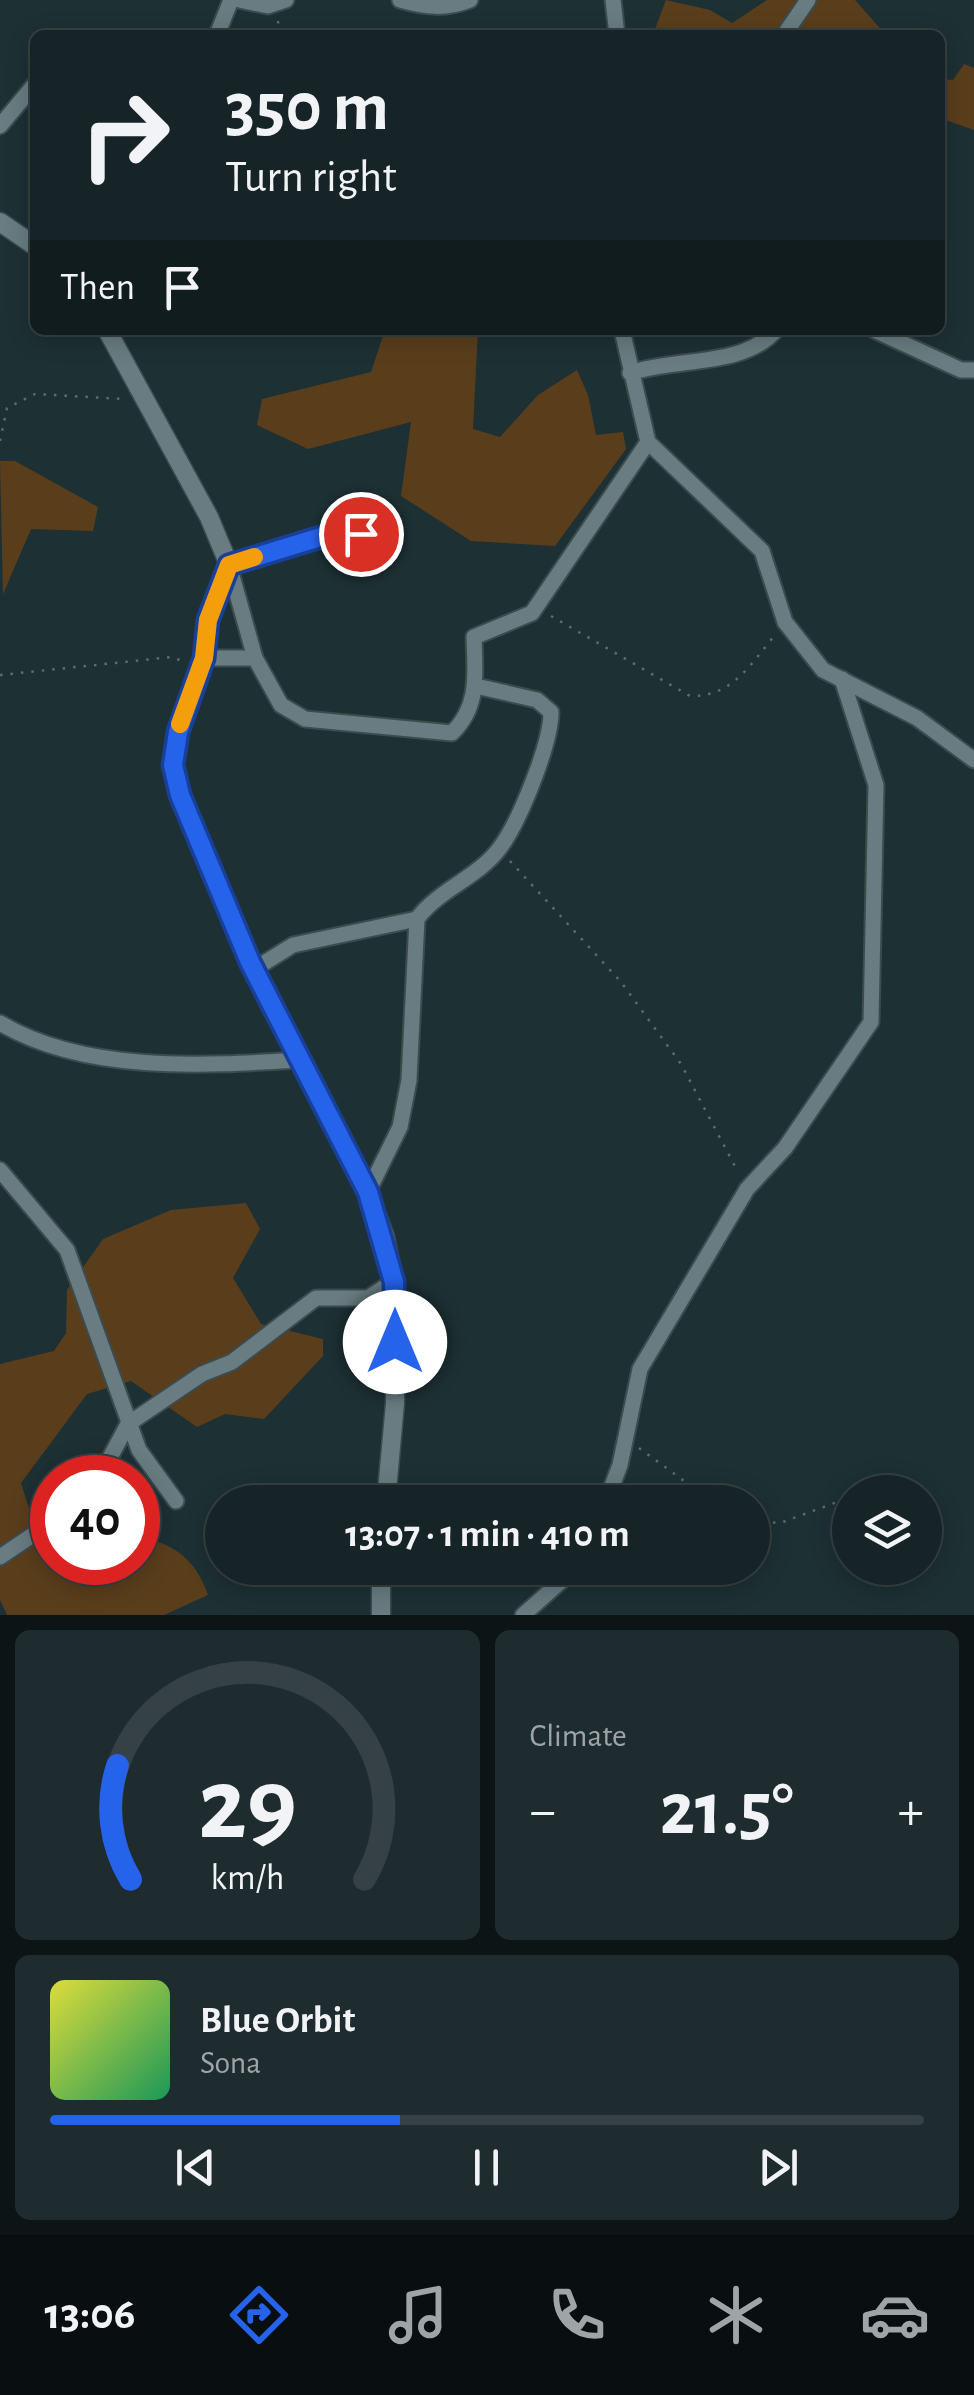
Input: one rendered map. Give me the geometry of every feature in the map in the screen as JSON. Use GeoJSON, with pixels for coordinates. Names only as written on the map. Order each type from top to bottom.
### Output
{"type":"FeatureCollection","features":[{"type":"Feature","properties":{"kind":"street"},"geometry":{"type":"LineString","coordinates":[[219,30],[231,0]]}},
{"type":"Feature","properties":{"kind":"street"},"geometry":{"type":"LineString","coordinates":[[239,0],[268,6],[286,0]]}},
{"type":"Feature","properties":{"kind":"street"},"geometry":{"type":"LineString","coordinates":[[400,0],[440,7],[470,0]]}},
{"type":"Feature","properties":{"kind":"street"},"geometry":{"type":"LineString","coordinates":[[613,0],[617,30]]}},
{"type":"Feature","properties":{"kind":"street"},"geometry":{"type":"LineString","coordinates":[[787,30],[808,0]]}},
{"type":"Feature","properties":{"kind":"street"},"geometry":{"type":"LineString","coordinates":[[0,126],[30,90]]}},
{"type":"Feature","properties":{"kind":"street"},"geometry":{"type":"LineString","coordinates":[[0,222],[30,243]]}},
{"type":"Feature","properties":{"kind":"street"},"geometry":{"type":"LineString","coordinates":[[110,335],[208,516],[229,565],[256,658],[280,705],[305,720],[452,734],[467,718],[476,686],[474,637],[522,621],[537,606],[648,442]]}},
{"type":"Feature","properties":{"kind":"street"},"geometry":{"type":"LineString","coordinates":[[623,335],[648,442],[762,551],[785,622],[822,670],[917,718],[974,760]]}},
{"type":"Feature","properties":{"kind":"street"},"geometry":{"type":"LineString","coordinates":[[630,374],[692,358],[722,357],[763,345],[772,335]]}},
{"type":"Feature","properties":{"kind":"street"},"geometry":{"type":"LineString","coordinates":[[885,335],[961,370],[974,370]]}},
{"type":"Feature","properties":{"kind":"street"},"geometry":{"type":"LineString","coordinates":[[229,565],[324,536],[361,534]]}},
{"type":"Feature","properties":{"kind":"street"},"geometry":{"type":"LineString","coordinates":[[229,565],[208,620],[201,663],[178,732],[173,765],[180,795],[253,970],[368,1192],[394,1282],[395,1404],[388,1485]]}},
{"type":"Feature","properties":{"kind":"street"},"geometry":{"type":"LineString","coordinates":[[201,663],[256,658]]}},
{"type":"Feature","properties":{"kind":"street"},"geometry":{"type":"LineString","coordinates":[[611,1485],[640,1369],[747,1189],[786,1148],[871,1022],[876,785],[842,680]]}},
{"type":"Feature","properties":{"kind":"street"},"geometry":{"type":"LineString","coordinates":[[368,1192],[400,1128],[408,1080],[417,918],[428,904],[454,889],[500,849],[540,766],[551,728],[550,712],[538,700],[476,686]]}},
{"type":"Feature","properties":{"kind":"street"},"geometry":{"type":"LineString","coordinates":[[253,970],[293,945],[417,918]]}},
{"type":"Feature","properties":{"kind":"street"},"geometry":{"type":"LineString","coordinates":[[0,1023],[104,1060],[204,1066],[297,1060]]}},
{"type":"Feature","properties":{"kind":"street"},"geometry":{"type":"LineString","coordinates":[[0,1170],[67,1250],[128,1424],[140,1450],[176,1501]]}},
{"type":"Feature","properties":{"kind":"street"},"geometry":{"type":"LineString","coordinates":[[111,1455],[128,1424],[202,1374],[232,1362],[316,1298],[368,1298],[394,1282]]}},
{"type":"Feature","properties":{"kind":"street"},"geometry":{"type":"LineString","coordinates":[[0,1557],[30,1537]]}},
{"type":"Feature","properties":{"kind":"street"},"geometry":{"type":"LineString","coordinates":[[381,1585],[382,1615]]}},
{"type":"Feature","properties":{"kind":"street"},"geometry":{"type":"LineString","coordinates":[[523,1615],[557,1585]]}},
{"type":"Feature","properties":{"kind":"path"},"geometry":{"type":"LineString","coordinates":[[0,441],[7,408],[35,394],[144,398]]}},
{"type":"Feature","properties":{"kind":"path"},"geometry":{"type":"LineString","coordinates":[[537,606],[582,637],[690,696],[712,696],[735,683],[785,622]]}},
{"type":"Feature","properties":{"kind":"path"},"geometry":{"type":"LineString","coordinates":[[0,675],[172,658],[201,663]]}},
{"type":"Feature","properties":{"kind":"path"},"geometry":{"type":"LineString","coordinates":[[500,849],[621,982],[671,1050],[747,1189]]}},
{"type":"Feature","properties":{"kind":"path"},"geometry":{"type":"LineString","coordinates":[[626,1438],[690,1485]]}},
{"type":"Feature","properties":{"kind":"path"},"geometry":{"type":"LineString","coordinates":[[770,1522],[780,1523],[832,1504]]}},
{"type":"Feature","properties":{"kind":"shaded area"},"geometry":{"type":"Polygon","coordinates":[[[666,0],[710,10],[732,23],[767,0],[855,0],[882,30],[656,30],[666,0]]]}},
{"type":"Feature","properties":{"kind":"shaded area"},"geometry":{"type":"Polygon","coordinates":[[[964,64],[974,68],[974,130],[945,120],[945,79],[953,80],[964,64]]]}},
{"type":"Feature","properties":{"kind":"shaded area"},"geometry":{"type":"Polygon","coordinates":[[[383,335],[478,335],[473,429],[500,437],[538,395],[577,370],[588,395],[596,435],[623,432],[626,449],[555,546],[471,541],[401,496],[411,422],[308,449],[257,425],[262,399],[371,372],[383,335]]]}},
{"type":"Feature","properties":{"kind":"shaded area"},"geometry":{"type":"Polygon","coordinates":[[[0,461],[15,461],[98,507],[93,531],[31,529],[3,594],[0,461]]]}},
{"type":"Feature","properties":{"kind":"shaded area"},"geometry":{"type":"Polygon","coordinates":[[[246,1203],[260,1229],[233,1278],[261,1324],[323,1339],[323,1356],[264,1419],[225,1414],[197,1427],[131,1381],[87,1394],[42,1455],[30,1455],[30,1471],[21,1483],[30,1512],[30,1585],[160,1585],[160,1543],[190,1563],[208,1595],[164,1615],[7,1615],[0,1600],[0,1364],[54,1351],[66,1333],[67,1290],[103,1239],[171,1210],[246,1203]]]}},
{"type":"Feature","properties":{"kind":"slow traffic"},"geometry":{"type":"LineString","coordinates":[[180,724],[204,658],[208,620],[229,565],[254,557]]}},
{"type":"Feature","properties":{"kind":"route"},"geometry":{"type":"LineString","coordinates":[[361,534],[324,536],[229,565],[208,620],[204,658],[178,732],[173,765],[180,795],[250,962],[368,1192],[394,1282],[395,1342]]}}]}
